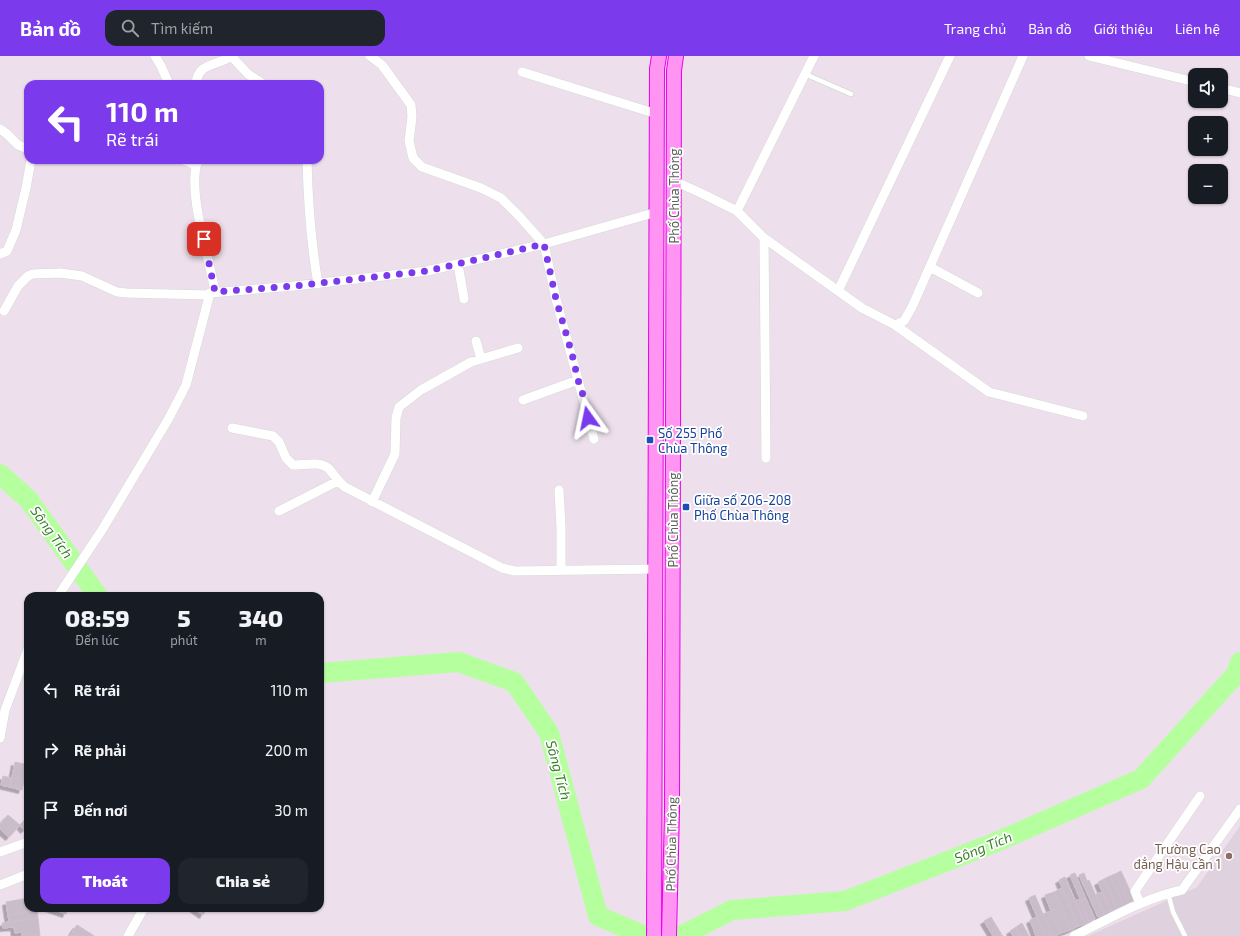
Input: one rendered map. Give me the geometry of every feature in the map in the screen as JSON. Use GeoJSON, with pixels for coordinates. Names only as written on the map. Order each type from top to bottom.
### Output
{"type":"FeatureCollection","features":[{"type":"Feature","properties":{"kind":"highway","name":"Phố Chùa Thông"},"geometry":{"type":"LineString","coordinates":[[654,936],[657,69],[659,56]]}},
{"type":"Feature","properties":{"kind":"highway","name":"Phố Chùa Thông"},"geometry":{"type":"LineString","coordinates":[[670,936],[672,811],[674,71],[676,56]]}},
{"type":"Feature","properties":{"kind":"street"},"geometry":{"type":"LineString","coordinates":[[154,56],[161,66],[167,80]]}},
{"type":"Feature","properties":{"kind":"street"},"geometry":{"type":"LineString","coordinates":[[196,80],[197,76],[203,69],[232,56],[248,74],[258,80]]}},
{"type":"Feature","properties":{"kind":"street"},"geometry":{"type":"LineString","coordinates":[[370,56],[382,65],[411,105],[412,117],[409,141],[413,158],[422,167],[481,188],[501,198],[544,244],[556,299],[594,439]]}},
{"type":"Feature","properties":{"kind":"street"},"geometry":{"type":"LineString","coordinates":[[737,211],[814,56]]}},
{"type":"Feature","properties":{"kind":"street"},"geometry":{"type":"LineString","coordinates":[[838,291],[950,56]]}},
{"type":"Feature","properties":{"kind":"street"},"geometry":{"type":"LineString","coordinates":[[895,325],[904,321],[912,307],[1023,56]]}},
{"type":"Feature","properties":{"kind":"street"},"geometry":{"type":"LineString","coordinates":[[1089,56],[1188,80]]}},
{"type":"Feature","properties":{"kind":"street"},"geometry":{"type":"LineString","coordinates":[[522,72],[657,114]]}},
{"type":"Feature","properties":{"kind":"street"},"geometry":{"type":"LineString","coordinates":[[1228,90],[1240,93]]}},
{"type":"Feature","properties":{"kind":"street"},"geometry":{"type":"LineString","coordinates":[[0,129],[18,145],[24,147]]}},
{"type":"Feature","properties":{"kind":"street"},"geometry":{"type":"LineString","coordinates":[[0,254],[7,251],[16,230],[30,164]]}},
{"type":"Feature","properties":{"kind":"street"},"geometry":{"type":"LineString","coordinates":[[61,592],[102,530],[169,418],[186,385],[212,293],[200,226],[195,186],[197,164]]}},
{"type":"Feature","properties":{"kind":"street"},"geometry":{"type":"LineString","coordinates":[[307,164],[310,224],[318,284]]}},
{"type":"Feature","properties":{"kind":"street"},"geometry":{"type":"LineString","coordinates":[[674,181],[737,211],[764,238],[862,308],[895,325],[989,392],[1083,416]]}},
{"type":"Feature","properties":{"kind":"street"},"geometry":{"type":"LineString","coordinates":[[4,311],[18,286],[28,276],[33,274],[60,273],[82,276],[117,292],[127,293],[212,293],[318,284],[427,271],[544,244],[657,212]]}},
{"type":"Feature","properties":{"kind":"street"},"geometry":{"type":"LineString","coordinates":[[764,238],[766,458]]}},
{"type":"Feature","properties":{"kind":"street"},"geometry":{"type":"LineString","coordinates":[[458,264],[464,299]]}},
{"type":"Feature","properties":{"kind":"street"},"geometry":{"type":"LineString","coordinates":[[930,267],[978,292]]}},
{"type":"Feature","properties":{"kind":"street"},"geometry":{"type":"LineString","coordinates":[[476,341],[481,359]]}},
{"type":"Feature","properties":{"kind":"street"},"geometry":{"type":"LineString","coordinates":[[372,502],[395,454],[396,418],[399,407],[421,390],[453,371],[481,359],[518,348]]}},
{"type":"Feature","properties":{"kind":"street"},"geometry":{"type":"LineString","coordinates":[[522,400],[578,380]]}},
{"type":"Feature","properties":{"kind":"street"},"geometry":{"type":"LineString","coordinates":[[232,428],[273,436],[280,445],[286,458],[293,465],[306,463],[321,465],[327,468],[345,487],[502,568],[515,571],[656,568]]}},
{"type":"Feature","properties":{"kind":"street"},"geometry":{"type":"LineString","coordinates":[[279,511],[338,481]]}},
{"type":"Feature","properties":{"kind":"street"},"geometry":{"type":"LineString","coordinates":[[559,490],[561,570]]}},
{"type":"Feature","properties":{"kind":"street"},"geometry":{"type":"LineString","coordinates":[[0,733],[5,710],[24,660]]}},
{"type":"Feature","properties":{"kind":"street"},"geometry":{"type":"LineString","coordinates":[[1140,904],[1135,891],[1200,796]]}},
{"type":"Feature","properties":{"kind":"street"},"geometry":{"type":"LineString","coordinates":[[1074,936],[1140,904],[1168,893],[1182,890],[1240,809]]}},
{"type":"Feature","properties":{"kind":"street"},"geometry":{"type":"LineString","coordinates":[[0,852],[24,843]]}},
{"type":"Feature","properties":{"kind":"street"},"geometry":{"type":"LineString","coordinates":[[0,885],[24,876]]}},
{"type":"Feature","properties":{"kind":"street"},"geometry":{"type":"LineString","coordinates":[[129,935],[141,912]]}},
{"type":"Feature","properties":{"kind":"lane"},"geometry":{"type":"LineString","coordinates":[[805,74],[851,94]]}},
{"type":"Feature","properties":{"kind":"lane"},"geometry":{"type":"LineString","coordinates":[[1168,893],[1173,912],[1185,936]]}},
{"type":"Feature","properties":{"kind":"shaded area","name":"Trường Cao đẳng Hậu cần 1"},"geometry":{"type":"Polygon","coordinates":[[[1240,826],[1240,936],[1088,936],[1197,887],[1240,826]]]}},
{"type":"Feature","properties":{"kind":"building"},"geometry":{"type":"Polygon","coordinates":[[[15,762],[24,764],[24,782],[22,790],[10,787],[15,762]]]}},
{"type":"Feature","properties":{"kind":"building"},"geometry":{"type":"Polygon","coordinates":[[[3,776],[11,778],[10,787],[1,785],[3,776]]]}},
{"type":"Feature","properties":{"kind":"building"},"geometry":{"type":"Polygon","coordinates":[[[8,815],[20,825],[9,837],[0,829],[0,824],[8,815]]]}},
{"type":"Feature","properties":{"kind":"building"},"geometry":{"type":"Polygon","coordinates":[[[24,821],[24,830],[20,825],[24,821]]]}},
{"type":"Feature","properties":{"kind":"building"},"geometry":{"type":"Polygon","coordinates":[[[1121,871],[1135,901],[1129,904],[1115,874],[1121,871]]]}},
{"type":"Feature","properties":{"kind":"building"},"geometry":{"type":"Polygon","coordinates":[[[1075,873],[1086,899],[1081,901],[1070,875],[1075,873]]]}},
{"type":"Feature","properties":{"kind":"building"},"geometry":{"type":"Polygon","coordinates":[[[1084,873],[1087,881],[1089,880],[1104,914],[1098,917],[1079,875],[1084,873]]]}},
{"type":"Feature","properties":{"kind":"building"},"geometry":{"type":"Polygon","coordinates":[[[1115,874],[1129,904],[1124,906],[1110,876],[1115,874]]]}},
{"type":"Feature","properties":{"kind":"building"},"geometry":{"type":"Polygon","coordinates":[[[1110,876],[1124,906],[1117,909],[1104,879],[1110,876]]]}},
{"type":"Feature","properties":{"kind":"building"},"geometry":{"type":"Polygon","coordinates":[[[1065,877],[1075,901],[1069,904],[1059,880],[1065,877]]]}},
{"type":"Feature","properties":{"kind":"building"},"geometry":{"type":"Polygon","coordinates":[[[1104,879],[1117,909],[1111,911],[1098,882],[1104,879]]]}},
{"type":"Feature","properties":{"kind":"building"},"geometry":{"type":"Polygon","coordinates":[[[1062,888],[1069,904],[1061,907],[1054,892],[1062,888]]]}},
{"type":"Feature","properties":{"kind":"building"},"geometry":{"type":"Polygon","coordinates":[[[1054,892],[1061,907],[1051,911],[1045,895],[1054,892]]]}},
{"type":"Feature","properties":{"kind":"building"},"geometry":{"type":"Polygon","coordinates":[[[1102,892],[1111,911],[1104,914],[1096,894],[1102,892]]]}},
{"type":"Feature","properties":{"kind":"building"},"geometry":{"type":"Polygon","coordinates":[[[1035,895],[1043,914],[1037,917],[1029,898],[1035,895]]]}},
{"type":"Feature","properties":{"kind":"building"},"geometry":{"type":"Polygon","coordinates":[[[24,899],[24,912],[25,912],[8,915],[6,902],[24,899]]]}},
{"type":"Feature","properties":{"kind":"building"},"geometry":{"type":"Polygon","coordinates":[[[1080,899],[1089,922],[1085,924],[1075,901],[1080,899]]]}},
{"type":"Feature","properties":{"kind":"building"},"geometry":{"type":"Polygon","coordinates":[[[1086,899],[1095,919],[1089,922],[1081,901],[1086,899]]]}},
{"type":"Feature","properties":{"kind":"building"},"geometry":{"type":"Polygon","coordinates":[[[1075,901],[1085,924],[1078,926],[1069,904],[1075,901]]]}},
{"type":"Feature","properties":{"kind":"building"},"geometry":{"type":"Polygon","coordinates":[[[1069,904],[1078,926],[1070,930],[1061,907],[1069,904]]]}},
{"type":"Feature","properties":{"kind":"building"},"geometry":{"type":"Polygon","coordinates":[[[1061,907],[1070,930],[1061,933],[1051,911],[1061,907]]]}},
{"type":"Feature","properties":{"kind":"building"},"geometry":{"type":"Polygon","coordinates":[[[1051,911],[1061,933],[1055,936],[1052,936],[1043,914],[1051,911]]]}},
{"type":"Feature","properties":{"kind":"building"},"geometry":{"type":"Polygon","coordinates":[[[25,912],[37,912],[38,918],[9,922],[8,915],[25,912]]]}},
{"type":"Feature","properties":{"kind":"building"},"geometry":{"type":"Polygon","coordinates":[[[1043,914],[1052,936],[1045,936],[1037,917],[1043,914]]]}},
{"type":"Feature","properties":{"kind":"building"},"geometry":{"type":"Polygon","coordinates":[[[991,917],[1003,936],[993,936],[984,921],[991,917]]]}},
{"type":"Feature","properties":{"kind":"building"},"geometry":{"type":"Polygon","coordinates":[[[1037,917],[1045,936],[1036,936],[1030,920],[1037,917]]]}},
{"type":"Feature","properties":{"kind":"building"},"geometry":{"type":"Polygon","coordinates":[[[38,918],[40,936],[22,936],[22,932],[15,933],[14,927],[3,928],[2,923],[38,918]]]}},
{"type":"Feature","properties":{"kind":"building"},"geometry":{"type":"Polygon","coordinates":[[[1022,923],[1029,936],[1021,936],[1016,927],[1022,923]]]}},
{"type":"Feature","properties":{"kind":"building"},"geometry":{"type":"Polygon","coordinates":[[[77,925],[94,936],[80,936],[73,931],[77,925]]]}},
{"type":"Feature","properties":{"kind":"building"},"geometry":{"type":"Polygon","coordinates":[[[77,925],[94,936],[70,936],[77,925]]]}},
{"type":"Feature","properties":{"kind":"building"},"geometry":{"type":"Polygon","coordinates":[[[1016,927],[1021,936],[1013,936],[1010,931],[1016,927]]]}},
{"type":"Feature","properties":{"kind":"waterway","name":"Sông Tích"},"geometry":{"type":"LineString","coordinates":[[0,474],[28,499],[95,592]]}},
{"type":"Feature","properties":{"kind":"waterway","name":"Sông Tích"},"geometry":{"type":"LineString","coordinates":[[324,673],[459,662],[514,682],[549,733],[598,916],[645,936]]}},
{"type":"Feature","properties":{"kind":"waterway","name":"Sông Tích"},"geometry":{"type":"LineString","coordinates":[[673,936],[683,935],[732,910],[845,901],[994,843],[1141,779],[1236,674],[1240,662]]}},
{"type":"Feature","properties":{"kind":"place","name":"Số 255 Phố Chùa Thông"},"geometry":{"type":"Point","coordinates":[650,440]}},
{"type":"Feature","properties":{"kind":"place","name":"Giữa số 206-208 Phố Chùa Thông"},"geometry":{"type":"Point","coordinates":[686,507]}},
{"type":"Feature","properties":{"kind":"place","name":"Trường Cao đẳng Hậu cần 1"},"geometry":{"type":"Point","coordinates":[1229,856]}},
{"type":"Feature","properties":{"kind":"route"},"geometry":{"type":"LineString","coordinates":[[204,239],[215,292],[294,286],[427,271],[544,244],[556,299],[586,404],[588,418]]}}]}
